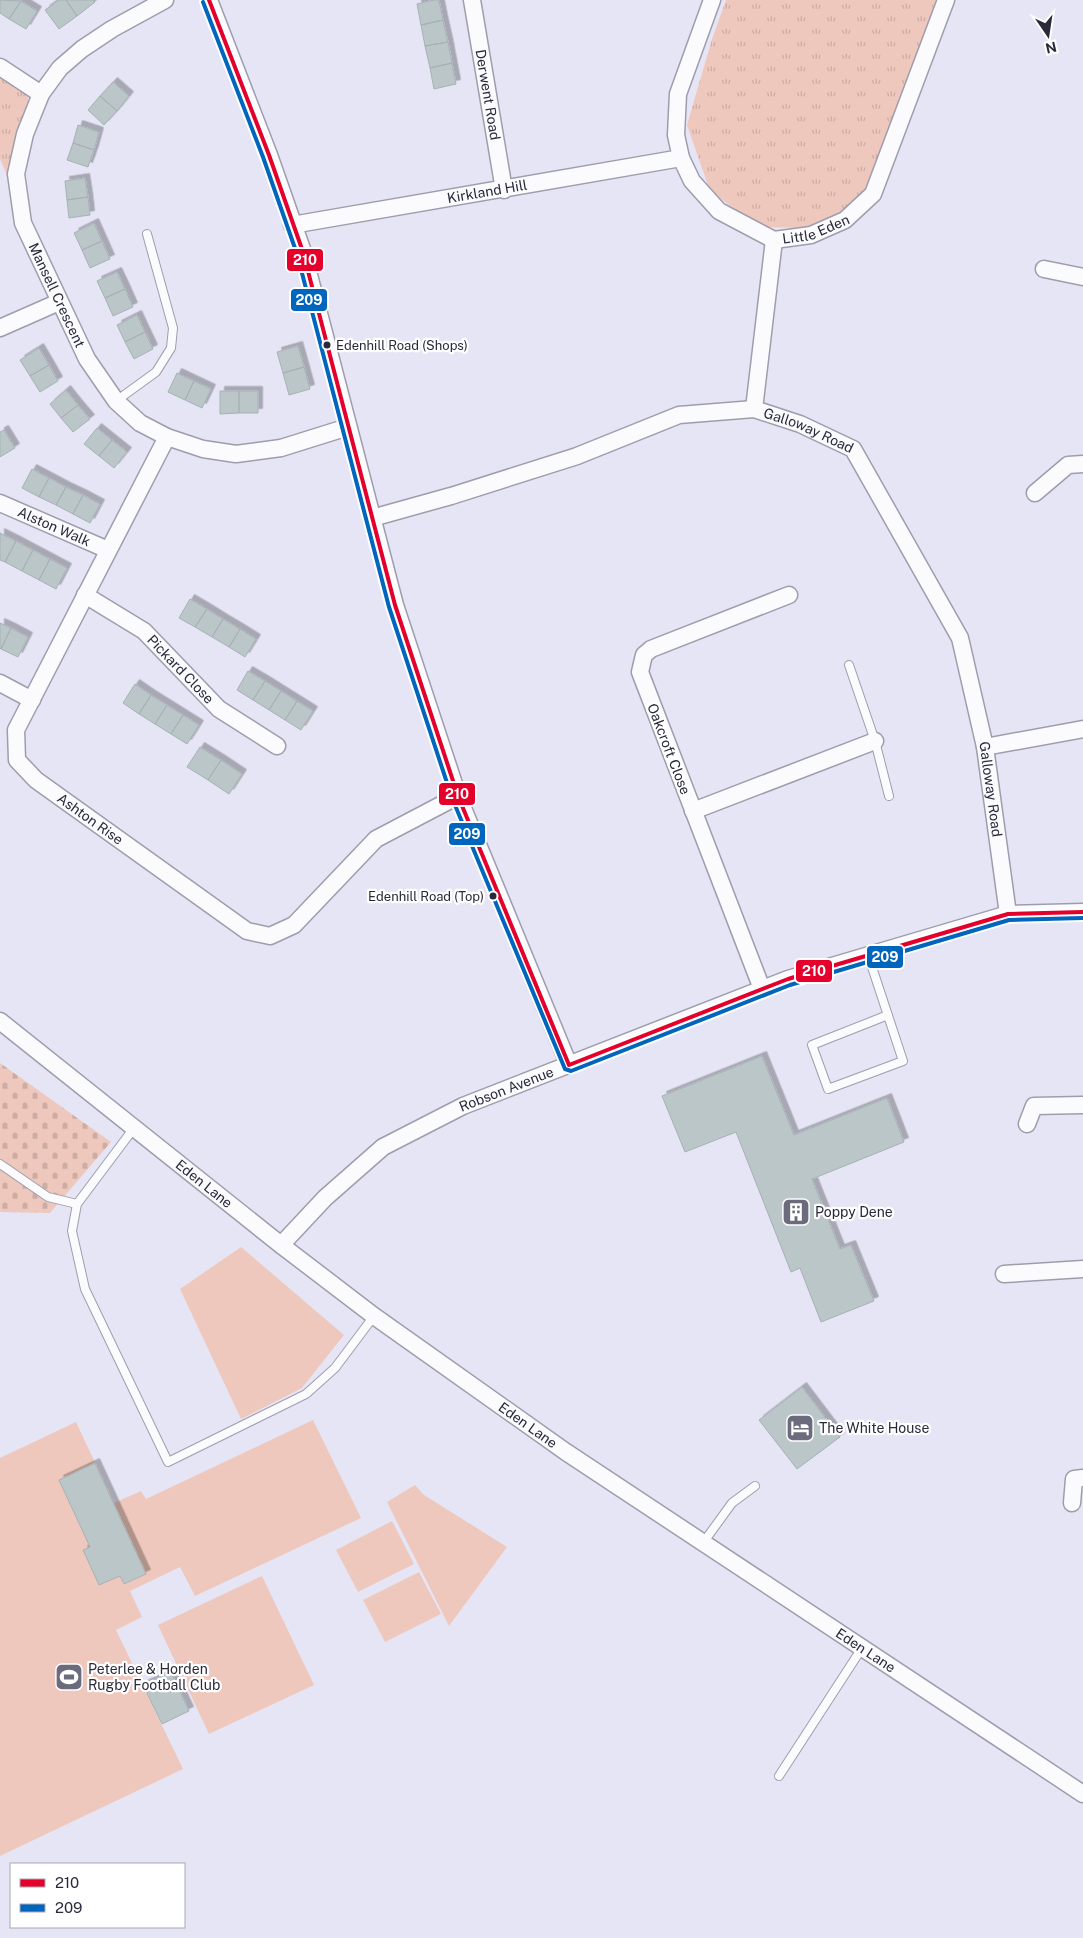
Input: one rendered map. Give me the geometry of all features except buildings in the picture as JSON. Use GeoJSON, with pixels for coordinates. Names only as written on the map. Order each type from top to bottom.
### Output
{"type":"FeatureCollection","features":[{"type":"Feature","properties":{"kind":"street","name":"Mansell Crescent"},"geometry":{"type":"LineString","coordinates":[[165,0],[112,29],[82,49],[60,68],[41,94],[25,134],[16,174],[23,223],[87,359],[116,401],[140,423],[167,436],[203,449],[236,454],[281,448],[348,427]]}},
{"type":"Feature","properties":{"kind":"street"},"geometry":{"type":"LineString","coordinates":[[209,0],[269,156],[303,252],[395,605],[458,796],[569,1064]]}},
{"type":"Feature","properties":{"kind":"street","name":"Derwent Road"},"geometry":{"type":"LineString","coordinates":[[472,0],[504,190]]}},
{"type":"Feature","properties":{"kind":"street","name":"Little Eden"},"geometry":{"type":"LineString","coordinates":[[712,0],[678,94],[676,136],[681,158],[692,181],[719,211],[774,240],[811,235],[845,220],[873,194],[946,0]]}},
{"type":"Feature","properties":{"kind":"street"},"geometry":{"type":"LineString","coordinates":[[0,67],[41,94]]}},
{"type":"Feature","properties":{"kind":"street","name":"Kirkland Hill"},"geometry":{"type":"LineString","coordinates":[[292,225],[681,158]]}},
{"type":"Feature","properties":{"kind":"street"},"geometry":{"type":"LineString","coordinates":[[754,409],[774,240]]}},
{"type":"Feature","properties":{"kind":"street"},"geometry":{"type":"LineString","coordinates":[[1044,269],[1083,277]]}},
{"type":"Feature","properties":{"kind":"street"},"geometry":{"type":"LineString","coordinates":[[0,328],[59,302]]}},
{"type":"Feature","properties":{"kind":"street","name":"Galloway Road"},"geometry":{"type":"LineString","coordinates":[[372,518],[452,496],[577,456],[679,415],[754,409],[800,424],[853,449],[960,638],[985,747],[1008,914]]}},
{"type":"Feature","properties":{"kind":"street","name":"Ashton Rise"},"geometry":{"type":"LineString","coordinates":[[167,436],[16,730],[16,760],[36,780],[247,931],[270,936],[294,925],[376,839],[458,796]]}},
{"type":"Feature","properties":{"kind":"street"},"geometry":{"type":"LineString","coordinates":[[1035,493],[1068,465],[1083,464]]}},
{"type":"Feature","properties":{"kind":"street","name":"Alston Walk"},"geometry":{"type":"LineString","coordinates":[[0,503],[108,550]]}},
{"type":"Feature","properties":{"kind":"street","name":"Pickard Close"},"geometry":{"type":"LineString","coordinates":[[85,595],[144,631],[218,709],[276,746]]}},
{"type":"Feature","properties":{"kind":"street","name":"Oakcroft Close"},"geometry":{"type":"LineString","coordinates":[[762,989],[640,672],[644,655],[651,649],[789,595]]}},
{"type":"Feature","properties":{"kind":"street"},"geometry":{"type":"LineString","coordinates":[[0,683],[32,700]]}},
{"type":"Feature","properties":{"kind":"street"},"geometry":{"type":"LineString","coordinates":[[985,747],[1083,729]]}},
{"type":"Feature","properties":{"kind":"street"},"geometry":{"type":"LineString","coordinates":[[693,811],[875,741]]}},
{"type":"Feature","properties":{"kind":"street","name":"Robson Avenue"},"geometry":{"type":"LineString","coordinates":[[281,1245],[325,1198],[383,1147],[463,1106],[788,979],[1008,914],[1083,912]]}},
{"type":"Feature","properties":{"kind":"street","name":"Eden Lane"},"geometry":{"type":"LineString","coordinates":[[0,1021],[281,1245],[374,1316],[566,1452],[1083,1794]]}},
{"type":"Feature","properties":{"kind":"street"},"geometry":{"type":"LineString","coordinates":[[1027,1124],[1034,1106],[1083,1105]]}},
{"type":"Feature","properties":{"kind":"street"},"geometry":{"type":"LineString","coordinates":[[1004,1274],[1083,1270]]}},
{"type":"Feature","properties":{"kind":"street"},"geometry":{"type":"LineString","coordinates":[[1072,1503],[1074,1479],[1083,1478]]}},
{"type":"Feature","properties":{"kind":"lane"},"geometry":{"type":"LineString","coordinates":[[116,401],[156,372],[171,348],[172,328],[147,234]]}},
{"type":"Feature","properties":{"kind":"lane"},"geometry":{"type":"LineString","coordinates":[[849,665],[875,741],[889,796]]}},
{"type":"Feature","properties":{"kind":"lane"},"geometry":{"type":"LineString","coordinates":[[868,955],[888,1015],[903,1061],[828,1089],[812,1045],[888,1015]]}},
{"type":"Feature","properties":{"kind":"lane"},"geometry":{"type":"LineString","coordinates":[[134,1128],[77,1204],[72,1231],[86,1290],[168,1462],[306,1394],[335,1368],[374,1316]]}},
{"type":"Feature","properties":{"kind":"lane"},"geometry":{"type":"LineString","coordinates":[[0,1164],[48,1197],[77,1204]]}},
{"type":"Feature","properties":{"kind":"lane"},"geometry":{"type":"LineString","coordinates":[[704,1543],[732,1503],[755,1486]]}},
{"type":"Feature","properties":{"kind":"lane"},"geometry":{"type":"LineString","coordinates":[[779,1776],[862,1648]]}},
{"type":"Feature","properties":{"kind":"green space"},"geometry":{"type":"Polygon","coordinates":[[[726,0],[940,0],[885,145],[864,193],[838,214],[810,228],[760,227],[710,191],[687,125],[712,39],[726,0]]]}},
{"type":"Feature","properties":{"kind":"green space"},"geometry":{"type":"Polygon","coordinates":[[[0,76],[28,92],[28,104],[9,180],[0,159],[0,76]]]}},
{"type":"Feature","properties":{"kind":"green space"},"geometry":{"type":"Polygon","coordinates":[[[0,1063],[111,1142],[50,1213],[0,1212],[0,1063]]]}},
{"type":"Feature","properties":{"kind":"green space"},"geometry":{"type":"Polygon","coordinates":[[[241,1247],[344,1335],[302,1388],[241,1419],[180,1289],[241,1247]]]}},
{"type":"Feature","properties":{"kind":"green space","name":"Peterlee & Horden Rugby Football Club"},"geometry":{"type":"Polygon","coordinates":[[[313,1420],[361,1518],[195,1596],[180,1567],[130,1591],[142,1617],[116,1630],[183,1769],[0,1856],[0,1458],[76,1422],[114,1503],[141,1491],[146,1499],[313,1420]]]}},
{"type":"Feature","properties":{"kind":"green space"},"geometry":{"type":"Polygon","coordinates":[[[415,1485],[424,1495],[507,1547],[449,1626],[387,1502],[415,1485]]]}},
{"type":"Feature","properties":{"kind":"green space"},"geometry":{"type":"Polygon","coordinates":[[[392,1521],[414,1564],[358,1592],[336,1550],[392,1521]]]}},
{"type":"Feature","properties":{"kind":"green space"},"geometry":{"type":"Polygon","coordinates":[[[419,1572],[441,1614],[385,1642],[363,1600],[419,1572]]]}},
{"type":"Feature","properties":{"kind":"green space"},"geometry":{"type":"Polygon","coordinates":[[[262,1576],[314,1685],[209,1734],[158,1625],[262,1576]]]}},
{"type":"Feature","properties":{"kind":"transit line","name":"210"},"geometry":{"type":"LineString","coordinates":[[209,0],[269,155],[303,252],[395,605],[458,796],[569,1065],[788,979],[1008,914],[1083,912]]}},
{"type":"Feature","properties":{"kind":"transit line","name":"209"},"geometry":{"type":"LineString","coordinates":[[203,2],[263,157],[297,254],[389,607],[452,798],[565,1069],[571,1071],[790,985],[1009,920],[1083,918]]}},
{"type":"Feature","properties":{"kind":"place","name":"Edenhill Road (Shops)"},"geometry":{"type":"Point","coordinates":[327,345]}},
{"type":"Feature","properties":{"kind":"place","name":"Edenhill Road (Top)"},"geometry":{"type":"Point","coordinates":[493,896]}},
{"type":"Feature","properties":{"kind":"place","name":"Poppy Dene"},"geometry":{"type":"Point","coordinates":[796,1212]}},
{"type":"Feature","properties":{"kind":"place","name":"The White House"},"geometry":{"type":"Point","coordinates":[800,1428]}},
{"type":"Feature","properties":{"kind":"place","name":"Peterlee & Horden Rugby Football Club"},"geometry":{"type":"Point","coordinates":[69,1677]}}]}
